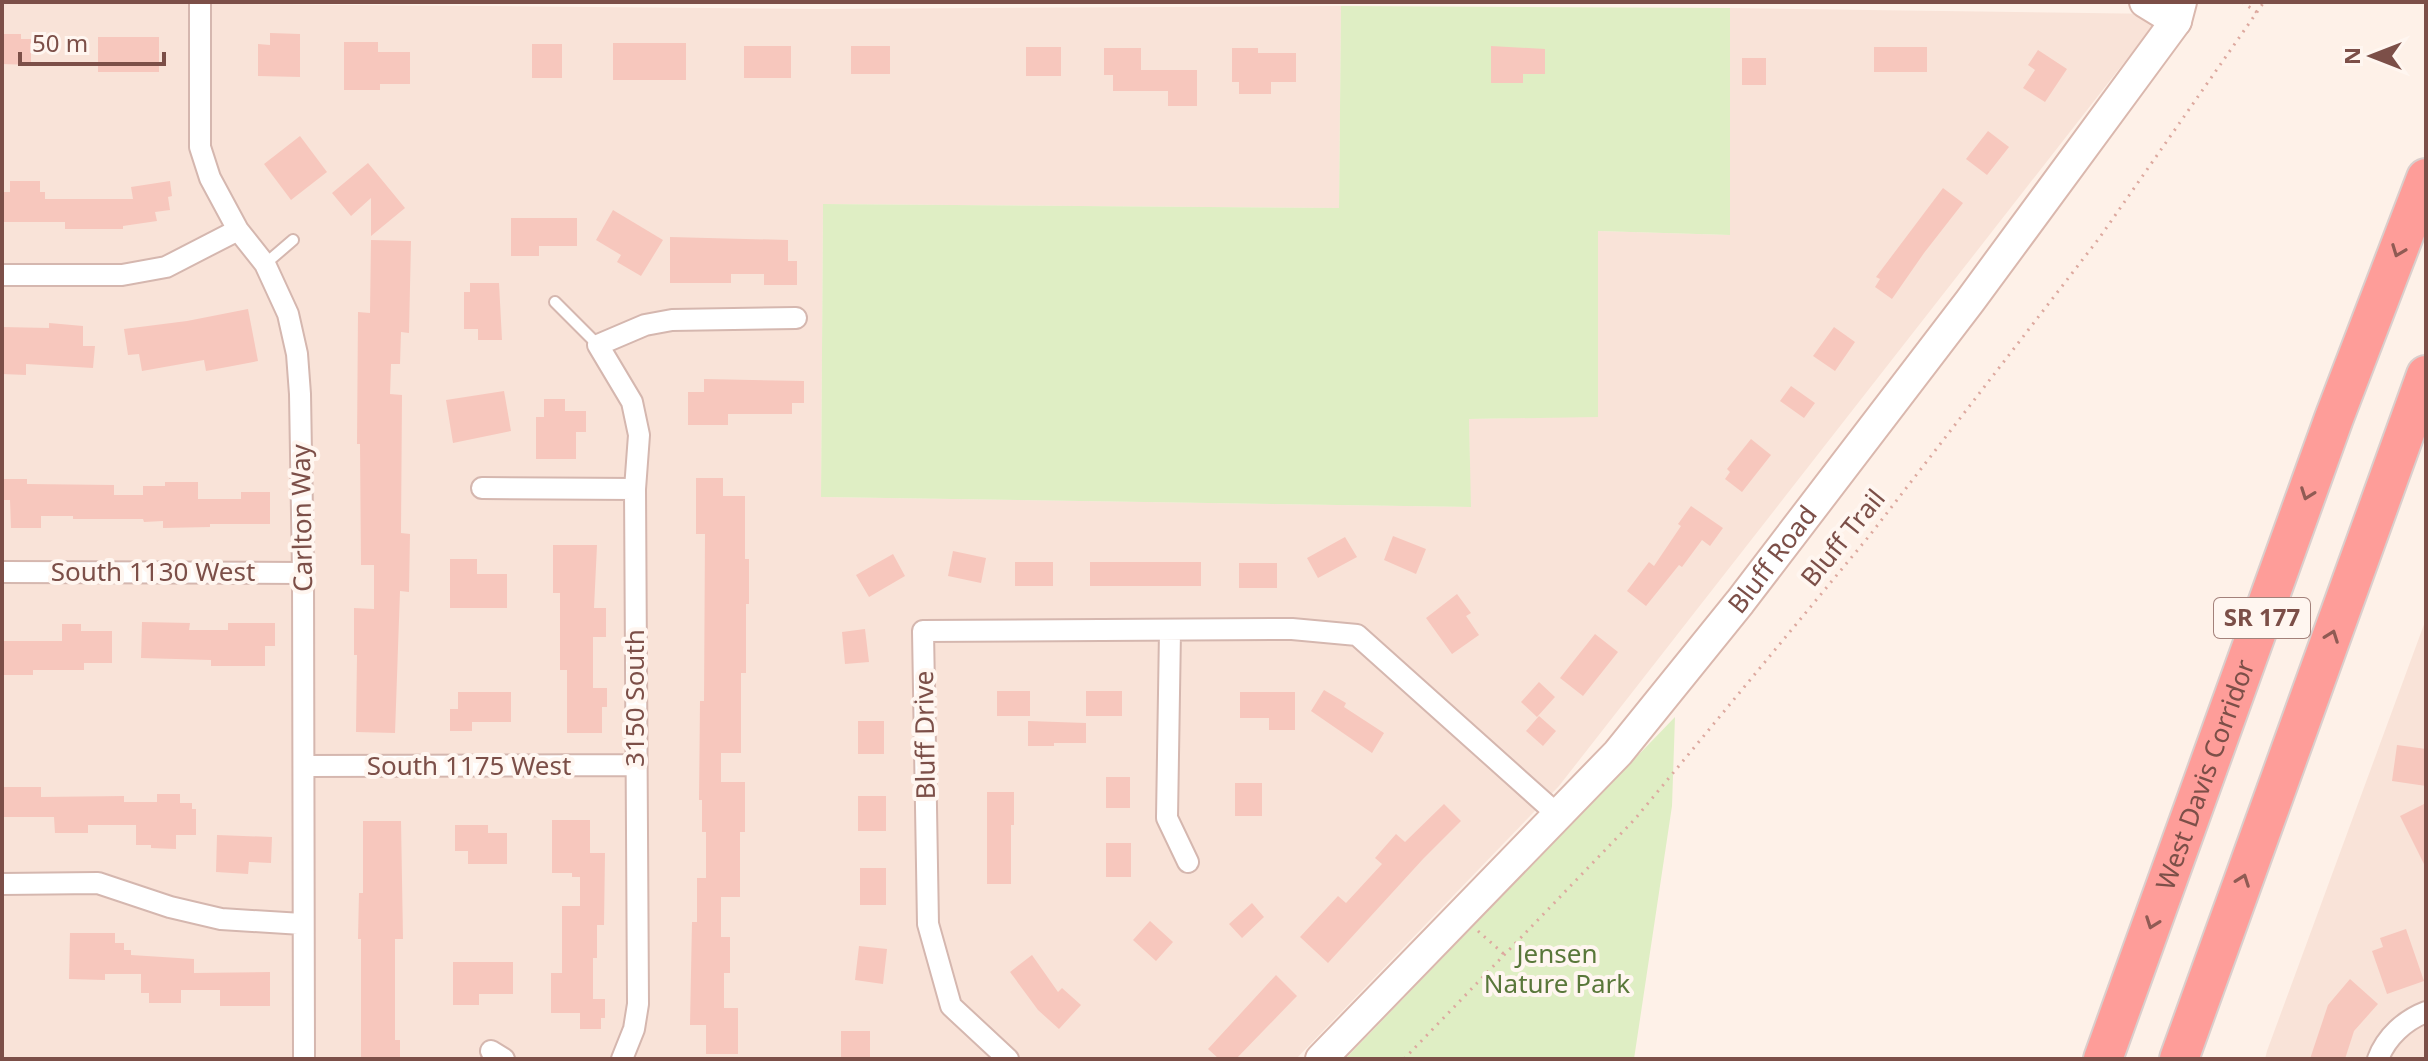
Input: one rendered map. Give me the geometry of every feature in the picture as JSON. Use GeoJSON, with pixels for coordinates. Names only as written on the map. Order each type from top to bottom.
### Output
{"type":"FeatureCollection","features":[{"type":"Feature","properties":{"kind":"highway","name":"West Davis Corridor"},"geometry":{"type":"LineString","coordinates":[[2103,1059],[2334,418],[2426,178]]}},
{"type":"Feature","properties":{"kind":"highway","name":"SR 177"},"geometry":{"type":"LineString","coordinates":[[2179,1059],[2426,375]]}},
{"type":"Feature","properties":{"kind":"main road"},"geometry":{"type":"LineString","coordinates":[[2145,2],[2178,12]]}},
{"type":"Feature","properties":{"kind":"main road","name":"Bluff Road"},"geometry":{"type":"LineString","coordinates":[[1321,1059],[1618,753],[1740,602],[1970,301],[2178,12],[2187,16],[2205,2]]}},
{"type":"Feature","properties":{"kind":"street","name":"Carlton Way"},"geometry":{"type":"LineString","coordinates":[[200,2],[200,147],[210,178],[238,230],[265,264],[288,314],[297,354],[303,573],[304,1059]]}},
{"type":"Feature","properties":{"kind":"street"},"geometry":{"type":"LineString","coordinates":[[2,275],[122,275],[166,267],[238,230]]}},
{"type":"Feature","properties":{"kind":"street"},"geometry":{"type":"LineString","coordinates":[[598,345],[645,325],[672,320],[796,318]]}},
{"type":"Feature","properties":{"kind":"street","name":"3150 South"},"geometry":{"type":"LineString","coordinates":[[598,345],[632,402],[639,435],[635,489],[638,1004],[634,1029],[622,1059]]}},
{"type":"Feature","properties":{"kind":"street"},"geometry":{"type":"LineString","coordinates":[[482,488],[635,489]]}},
{"type":"Feature","properties":{"kind":"street","name":"South 1130 West"},"geometry":{"type":"LineString","coordinates":[[2,572],[303,573]]}},
{"type":"Feature","properties":{"kind":"street","name":"Bluff Drive"},"geometry":{"type":"LineString","coordinates":[[1008,1059],[951,1006],[928,924],[923,631],[1292,629],[1357,635],[1558,815]]}},
{"type":"Feature","properties":{"kind":"street"},"geometry":{"type":"LineString","coordinates":[[1170,631],[1167,818],[1188,862]]}},
{"type":"Feature","properties":{"kind":"street","name":"South 1175 West"},"geometry":{"type":"LineString","coordinates":[[304,766],[635,765]]}},
{"type":"Feature","properties":{"kind":"street"},"geometry":{"type":"LineString","coordinates":[[2,884],[98,883],[170,907],[221,919],[302,924]]}},
{"type":"Feature","properties":{"kind":"street"},"geometry":{"type":"LineString","coordinates":[[2378,1059],[2382,1049],[2417,1016]]}},
{"type":"Feature","properties":{"kind":"lane"},"geometry":{"type":"LineString","coordinates":[[265,264],[293,240]]}},
{"type":"Feature","properties":{"kind":"lane"},"geometry":{"type":"LineString","coordinates":[[555,302],[598,345]]}},
{"type":"Feature","properties":{"kind":"path"},"geometry":{"type":"LineString","coordinates":[[2242,2],[2258,13]]}},
{"type":"Feature","properties":{"kind":"path","name":"Bluff Trail"},"geometry":{"type":"LineString","coordinates":[[1404,1059],[1635,819],[1870,535],[2100,237],[2264,2]]}},
{"type":"Feature","properties":{"kind":"path"},"geometry":{"type":"LineString","coordinates":[[1461,916],[1505,955]]}},
{"type":"Feature","properties":{"kind":"shaded area"},"geometry":{"type":"Polygon","coordinates":[[[2,2],[819,9],[1341,6],[1339,208],[823,204],[821,497],[1470,507],[1469,419],[1598,416],[1598,231],[1730,235],[1730,8],[2162,14],[1559,786],[1296,1059],[2,1059],[2,2]]]}},
{"type":"Feature","properties":{"kind":"shaded area"},"geometry":{"type":"Polygon","coordinates":[[[2426,619],[2426,1059],[2265,1059],[2267,1051],[2426,619]]]}},
{"type":"Feature","properties":{"kind":"green space"},"geometry":{"type":"Polygon","coordinates":[[[1341,6],[1730,8],[1730,235],[1598,231],[1598,417],[1469,419],[1471,507],[821,497],[823,204],[1339,208],[1341,6]]]}},
{"type":"Feature","properties":{"kind":"green space","name":"Jensen Nature Park"},"geometry":{"type":"Polygon","coordinates":[[[1675,717],[1672,806],[1634,1059],[1345,1059],[1675,717]]]}},
{"type":"Feature","properties":{"kind":"building"},"geometry":{"type":"Polygon","coordinates":[[[270,33],[300,34],[300,77],[258,76],[258,44],[270,45],[270,33]]]}},
{"type":"Feature","properties":{"kind":"building"},"geometry":{"type":"Polygon","coordinates":[[[2,34],[21,34],[21,39],[31,39],[31,65],[2,64],[2,34]]]}},
{"type":"Feature","properties":{"kind":"building"},"geometry":{"type":"Polygon","coordinates":[[[98,37],[159,37],[159,72],[98,72],[98,37]]]}},
{"type":"Feature","properties":{"kind":"building"},"geometry":{"type":"Polygon","coordinates":[[[344,42],[378,42],[378,52],[410,52],[410,84],[380,84],[380,90],[344,90],[344,42]]]}},
{"type":"Feature","properties":{"kind":"building"},"geometry":{"type":"Polygon","coordinates":[[[613,43],[686,43],[686,80],[613,80],[613,43]]]}},
{"type":"Feature","properties":{"kind":"building"},"geometry":{"type":"Polygon","coordinates":[[[532,44],[562,44],[562,78],[532,78],[532,44]]]}},
{"type":"Feature","properties":{"kind":"building"},"geometry":{"type":"Polygon","coordinates":[[[744,46],[791,46],[791,78],[744,78],[744,46]]]}},
{"type":"Feature","properties":{"kind":"building"},"geometry":{"type":"Polygon","coordinates":[[[851,46],[890,46],[890,74],[851,74],[851,46]]]}},
{"type":"Feature","properties":{"kind":"building"},"geometry":{"type":"Polygon","coordinates":[[[1491,46],[1545,49],[1545,74],[1523,74],[1523,83],[1491,83],[1491,46]]]}},
{"type":"Feature","properties":{"kind":"building"},"geometry":{"type":"Polygon","coordinates":[[[1026,47],[1061,47],[1061,76],[1026,76],[1026,47]]]}},
{"type":"Feature","properties":{"kind":"building"},"geometry":{"type":"Polygon","coordinates":[[[1874,47],[1927,47],[1927,72],[1874,72],[1874,47]]]}},
{"type":"Feature","properties":{"kind":"building"},"geometry":{"type":"Polygon","coordinates":[[[1104,48],[1141,48],[1141,70],[1197,70],[1197,106],[1168,106],[1168,91],[1113,91],[1113,75],[1104,75],[1104,48]]]}},
{"type":"Feature","properties":{"kind":"building"},"geometry":{"type":"Polygon","coordinates":[[[1232,48],[1258,48],[1258,53],[1296,53],[1296,82],[1271,82],[1271,94],[1239,94],[1239,82],[1232,82],[1232,48]]]}},
{"type":"Feature","properties":{"kind":"building"},"geometry":{"type":"Polygon","coordinates":[[[2038,50],[2067,69],[2045,102],[2023,88],[2035,70],[2028,65],[2038,50]]]}},
{"type":"Feature","properties":{"kind":"building"},"geometry":{"type":"Polygon","coordinates":[[[1742,58],[1766,58],[1766,85],[1742,85],[1742,58]]]}},
{"type":"Feature","properties":{"kind":"building"},"geometry":{"type":"Polygon","coordinates":[[[1988,131],[2009,147],[1987,175],[1966,159],[1988,131]]]}},
{"type":"Feature","properties":{"kind":"building"},"geometry":{"type":"Polygon","coordinates":[[[300,136],[327,172],[291,200],[264,164],[300,136]]]}},
{"type":"Feature","properties":{"kind":"building"},"geometry":{"type":"Polygon","coordinates":[[[368,163],[405,208],[371,236],[371,198],[351,216],[332,193],[368,163]]]}},
{"type":"Feature","properties":{"kind":"building"},"geometry":{"type":"Polygon","coordinates":[[[10,181],[40,181],[40,192],[45,192],[45,199],[133,199],[131,187],[170,181],[172,196],[168,197],[170,210],[155,212],[157,221],[123,226],[123,229],[65,229],[65,222],[2,222],[2,192],[10,192],[10,181]]]}},
{"type":"Feature","properties":{"kind":"building"},"geometry":{"type":"Polygon","coordinates":[[[1943,188],[1963,203],[1892,299],[1875,287],[1880,279],[1876,277],[1943,188]]]}},
{"type":"Feature","properties":{"kind":"building"},"geometry":{"type":"Polygon","coordinates":[[[613,210],[663,240],[641,276],[617,262],[621,255],[596,240],[613,210]]]}},
{"type":"Feature","properties":{"kind":"building"},"geometry":{"type":"Polygon","coordinates":[[[511,218],[577,218],[577,246],[539,246],[539,256],[511,256],[511,218]]]}},
{"type":"Feature","properties":{"kind":"building"},"geometry":{"type":"Polygon","coordinates":[[[670,237],[788,240],[788,261],[797,261],[797,285],[764,285],[764,274],[731,274],[731,283],[670,283],[670,237]]]}},
{"type":"Feature","properties":{"kind":"building"},"geometry":{"type":"Polygon","coordinates":[[[371,240],[411,241],[409,333],[401,332],[400,364],[391,364],[390,394],[402,395],[401,533],[410,534],[409,592],[400,591],[395,733],[356,732],[354,608],[374,609],[374,565],[361,565],[360,444],[357,444],[358,312],[370,313],[371,240]]]}},
{"type":"Feature","properties":{"kind":"building"},"geometry":{"type":"Polygon","coordinates":[[[470,283],[499,283],[502,340],[478,340],[478,329],[464,329],[464,292],[470,292],[470,283]]]}},
{"type":"Feature","properties":{"kind":"building"},"geometry":{"type":"Polygon","coordinates":[[[248,309],[258,361],[206,371],[204,360],[142,371],[139,354],[128,355],[124,329],[248,309]]]}},
{"type":"Feature","properties":{"kind":"building"},"geometry":{"type":"Polygon","coordinates":[[[49,323],[83,326],[83,346],[95,346],[93,368],[26,364],[26,375],[2,374],[2,327],[49,328],[49,323]]]}},
{"type":"Feature","properties":{"kind":"building"},"geometry":{"type":"Polygon","coordinates":[[[1834,327],[1855,342],[1835,371],[1813,356],[1834,327]]]}},
{"type":"Feature","properties":{"kind":"building"},"geometry":{"type":"Polygon","coordinates":[[[704,379],[804,381],[804,403],[792,403],[792,414],[728,414],[728,425],[688,425],[688,392],[704,392],[704,379]]]}},
{"type":"Feature","properties":{"kind":"building"},"geometry":{"type":"Polygon","coordinates":[[[1791,386],[1815,403],[1804,418],[1780,401],[1791,386]]]}},
{"type":"Feature","properties":{"kind":"building"},"geometry":{"type":"Polygon","coordinates":[[[504,391],[511,431],[453,443],[446,400],[504,391]]]}},
{"type":"Feature","properties":{"kind":"building"},"geometry":{"type":"Polygon","coordinates":[[[544,399],[565,399],[565,411],[586,411],[586,432],[576,432],[576,459],[536,459],[536,417],[544,417],[544,399]]]}},
{"type":"Feature","properties":{"kind":"building"},"geometry":{"type":"Polygon","coordinates":[[[1751,439],[1771,455],[1742,492],[1725,479],[1730,472],[1727,469],[1751,439]]]}},
{"type":"Feature","properties":{"kind":"building"},"geometry":{"type":"Polygon","coordinates":[[[696,478],[723,478],[723,496],[745,496],[749,604],[746,604],[746,673],[741,673],[741,753],[721,753],[721,782],[745,782],[745,832],[740,832],[740,897],[721,897],[721,937],[730,937],[730,973],[724,973],[724,1008],[738,1008],[738,1054],[706,1054],[706,1025],[690,1025],[692,922],[697,922],[697,878],[706,878],[706,832],[702,832],[702,800],[699,800],[700,701],[704,701],[705,534],[696,534],[696,478]]]}},
{"type":"Feature","properties":{"kind":"building"},"geometry":{"type":"Polygon","coordinates":[[[2,479],[27,479],[27,484],[114,485],[114,495],[143,495],[143,486],[165,486],[165,482],[198,482],[198,499],[241,499],[241,492],[270,492],[270,524],[163,528],[163,521],[144,522],[143,519],[41,516],[41,528],[11,528],[10,500],[2,500],[2,479]]]}},
{"type":"Feature","properties":{"kind":"building"},"geometry":{"type":"Polygon","coordinates":[[[1691,506],[1723,528],[1710,546],[1702,540],[1646,606],[1627,591],[1649,562],[1654,566],[1691,506]]]}},
{"type":"Feature","properties":{"kind":"building"},"geometry":{"type":"Polygon","coordinates":[[[1393,536],[1426,549],[1416,574],[1384,560],[1393,536]]]}},
{"type":"Feature","properties":{"kind":"building"},"geometry":{"type":"Polygon","coordinates":[[[1345,537],[1357,557],[1318,578],[1307,558],[1345,537]]]}},
{"type":"Feature","properties":{"kind":"building"},"geometry":{"type":"Polygon","coordinates":[[[553,545],[597,545],[594,608],[606,608],[606,637],[593,637],[593,688],[607,688],[607,707],[602,707],[602,733],[567,733],[567,670],[560,670],[560,593],[553,593],[553,545]]]}},
{"type":"Feature","properties":{"kind":"building"},"geometry":{"type":"Polygon","coordinates":[[[953,551],[986,558],[981,583],[948,576],[953,551]]]}},
{"type":"Feature","properties":{"kind":"building"},"geometry":{"type":"Polygon","coordinates":[[[893,554],[905,576],[869,597],[856,575],[893,554]]]}},
{"type":"Feature","properties":{"kind":"building"},"geometry":{"type":"Polygon","coordinates":[[[450,559],[477,559],[477,574],[507,574],[507,608],[450,608],[450,559]]]}},
{"type":"Feature","properties":{"kind":"building"},"geometry":{"type":"Polygon","coordinates":[[[1015,562],[1053,562],[1053,586],[1015,586],[1015,562]]]}},
{"type":"Feature","properties":{"kind":"building"},"geometry":{"type":"Polygon","coordinates":[[[1090,562],[1201,562],[1201,586],[1090,586],[1090,562]]]}},
{"type":"Feature","properties":{"kind":"building"},"geometry":{"type":"Polygon","coordinates":[[[1239,563],[1277,563],[1277,588],[1239,588],[1239,563]]]}},
{"type":"Feature","properties":{"kind":"building"},"geometry":{"type":"Polygon","coordinates":[[[1457,594],[1471,613],[1466,616],[1479,635],[1452,654],[1426,618],[1457,594]]]}},
{"type":"Feature","properties":{"kind":"building"},"geometry":{"type":"Polygon","coordinates":[[[142,622],[190,623],[189,630],[228,630],[228,623],[275,623],[275,646],[265,646],[265,666],[211,666],[211,660],[141,658],[142,622]]]}},
{"type":"Feature","properties":{"kind":"building"},"geometry":{"type":"Polygon","coordinates":[[[62,624],[81,624],[81,631],[112,631],[112,663],[84,663],[84,670],[33,670],[33,675],[2,675],[2,641],[62,641],[62,624]]]}},
{"type":"Feature","properties":{"kind":"building"},"geometry":{"type":"Polygon","coordinates":[[[865,629],[869,662],[845,664],[842,632],[865,629]]]}},
{"type":"Feature","properties":{"kind":"building"},"geometry":{"type":"Polygon","coordinates":[[[1595,634],[1618,652],[1583,696],[1560,678],[1595,634]]]}},
{"type":"Feature","properties":{"kind":"building"},"geometry":{"type":"Polygon","coordinates":[[[1539,682],[1555,697],[1537,717],[1521,702],[1539,682]]]}},
{"type":"Feature","properties":{"kind":"building"},"geometry":{"type":"Polygon","coordinates":[[[1324,690],[1384,733],[1372,753],[1311,711],[1324,690]]]}},
{"type":"Feature","properties":{"kind":"building"},"geometry":{"type":"Polygon","coordinates":[[[997,691],[1030,691],[1030,716],[997,716],[997,691]]]}},
{"type":"Feature","properties":{"kind":"building"},"geometry":{"type":"Polygon","coordinates":[[[1086,691],[1122,691],[1122,716],[1086,716],[1086,691]]]}},
{"type":"Feature","properties":{"kind":"building"},"geometry":{"type":"Polygon","coordinates":[[[458,692],[511,692],[511,722],[472,722],[472,731],[450,731],[450,709],[458,709],[458,692]]]}},
{"type":"Feature","properties":{"kind":"building"},"geometry":{"type":"Polygon","coordinates":[[[1240,692],[1295,692],[1295,730],[1269,730],[1269,718],[1240,718],[1240,692]]]}},
{"type":"Feature","properties":{"kind":"building"},"geometry":{"type":"Polygon","coordinates":[[[1539,716],[1556,731],[1543,746],[1526,731],[1539,716]]]}},
{"type":"Feature","properties":{"kind":"building"},"geometry":{"type":"Polygon","coordinates":[[[858,721],[884,721],[884,754],[858,754],[858,721]]]}},
{"type":"Feature","properties":{"kind":"building"},"geometry":{"type":"Polygon","coordinates":[[[1028,721],[1086,723],[1086,743],[1028,746],[1028,721]]]}},
{"type":"Feature","properties":{"kind":"building"},"geometry":{"type":"Polygon","coordinates":[[[2397,745],[2426,749],[2426,786],[2392,781],[2397,745]]]}},
{"type":"Feature","properties":{"kind":"building"},"geometry":{"type":"Polygon","coordinates":[[[1106,777],[1130,777],[1130,808],[1106,808],[1106,777]]]}},
{"type":"Feature","properties":{"kind":"building"},"geometry":{"type":"Polygon","coordinates":[[[1235,783],[1262,783],[1262,816],[1235,816],[1235,783]]]}},
{"type":"Feature","properties":{"kind":"building"},"geometry":{"type":"Polygon","coordinates":[[[2,787],[41,787],[41,797],[124,796],[124,802],[157,802],[157,794],[180,794],[180,803],[192,803],[192,809],[196,809],[196,835],[176,835],[176,849],[136,845],[136,825],[88,825],[88,833],[55,833],[54,817],[2,817],[2,787]]]}},
{"type":"Feature","properties":{"kind":"building"},"geometry":{"type":"Polygon","coordinates":[[[987,792],[1014,792],[1011,884],[987,884],[987,792]]]}},
{"type":"Feature","properties":{"kind":"building"},"geometry":{"type":"Polygon","coordinates":[[[858,796],[886,796],[886,831],[858,831],[858,796]]]}},
{"type":"Feature","properties":{"kind":"building"},"geometry":{"type":"Polygon","coordinates":[[[2426,803],[2426,868],[2400,816],[2426,803]]]}},
{"type":"Feature","properties":{"kind":"building"},"geometry":{"type":"Polygon","coordinates":[[[1444,804],[1461,821],[1328,963],[1300,937],[1338,896],[1346,903],[1382,864],[1375,858],[1396,834],[1405,842],[1444,804]]]}},
{"type":"Feature","properties":{"kind":"building"},"geometry":{"type":"Polygon","coordinates":[[[552,820],[590,820],[590,853],[605,853],[604,925],[597,925],[597,958],[593,958],[593,999],[605,999],[605,1018],[601,1018],[601,1029],[580,1029],[580,1013],[551,1013],[551,973],[562,973],[562,906],[580,906],[580,877],[572,877],[572,873],[552,873],[552,820]]]}},
{"type":"Feature","properties":{"kind":"building"},"geometry":{"type":"Polygon","coordinates":[[[363,821],[401,821],[403,939],[395,939],[395,1040],[400,1040],[400,1059],[361,1059],[361,939],[358,939],[359,893],[363,893],[363,821]]]}},
{"type":"Feature","properties":{"kind":"building"},"geometry":{"type":"Polygon","coordinates":[[[455,825],[488,825],[488,833],[507,833],[507,864],[468,864],[468,851],[455,851],[455,825]]]}},
{"type":"Feature","properties":{"kind":"building"},"geometry":{"type":"Polygon","coordinates":[[[217,835],[272,837],[271,863],[249,862],[248,874],[216,872],[217,835]]]}},
{"type":"Feature","properties":{"kind":"building"},"geometry":{"type":"Polygon","coordinates":[[[1106,843],[1131,843],[1131,877],[1106,877],[1106,843]]]}},
{"type":"Feature","properties":{"kind":"building"},"geometry":{"type":"Polygon","coordinates":[[[860,868],[886,868],[886,905],[860,905],[860,868]]]}},
{"type":"Feature","properties":{"kind":"building"},"geometry":{"type":"Polygon","coordinates":[[[1252,903],[1264,917],[1242,938],[1229,924],[1252,903]]]}},
{"type":"Feature","properties":{"kind":"building"},"geometry":{"type":"Polygon","coordinates":[[[1150,921],[1173,942],[1156,961],[1133,940],[1150,921]]]}},
{"type":"Feature","properties":{"kind":"building"},"geometry":{"type":"Polygon","coordinates":[[[2406,929],[2424,981],[2387,994],[2372,951],[2383,947],[2380,938],[2406,929]]]}},
{"type":"Feature","properties":{"kind":"building"},"geometry":{"type":"Polygon","coordinates":[[[70,933],[115,933],[115,943],[124,943],[124,950],[131,950],[131,955],[194,959],[194,973],[270,972],[270,1006],[220,1006],[220,990],[181,990],[181,1003],[149,1003],[149,993],[141,993],[141,974],[105,974],[105,980],[69,979],[70,933]]]}},
{"type":"Feature","properties":{"kind":"building"},"geometry":{"type":"Polygon","coordinates":[[[859,946],[887,949],[883,984],[855,980],[859,946]]]}},
{"type":"Feature","properties":{"kind":"building"},"geometry":{"type":"Polygon","coordinates":[[[1032,955],[1058,992],[1062,988],[1081,1005],[1059,1029],[1038,1010],[1010,972],[1032,955]]]}},
{"type":"Feature","properties":{"kind":"building"},"geometry":{"type":"Polygon","coordinates":[[[453,962],[513,962],[513,994],[479,994],[479,1005],[453,1005],[453,962]]]}},
{"type":"Feature","properties":{"kind":"building"},"geometry":{"type":"Polygon","coordinates":[[[1276,975],[1297,996],[1236,1059],[1219,1059],[1208,1049],[1276,975]]]}},
{"type":"Feature","properties":{"kind":"building"},"geometry":{"type":"Polygon","coordinates":[[[2350,979],[2378,1004],[2354,1031],[2345,1059],[2310,1059],[2328,1005],[2350,979]]]}},
{"type":"Feature","properties":{"kind":"building"},"geometry":{"type":"Polygon","coordinates":[[[841,1031],[870,1031],[870,1059],[841,1059],[841,1031]]]}}]}
